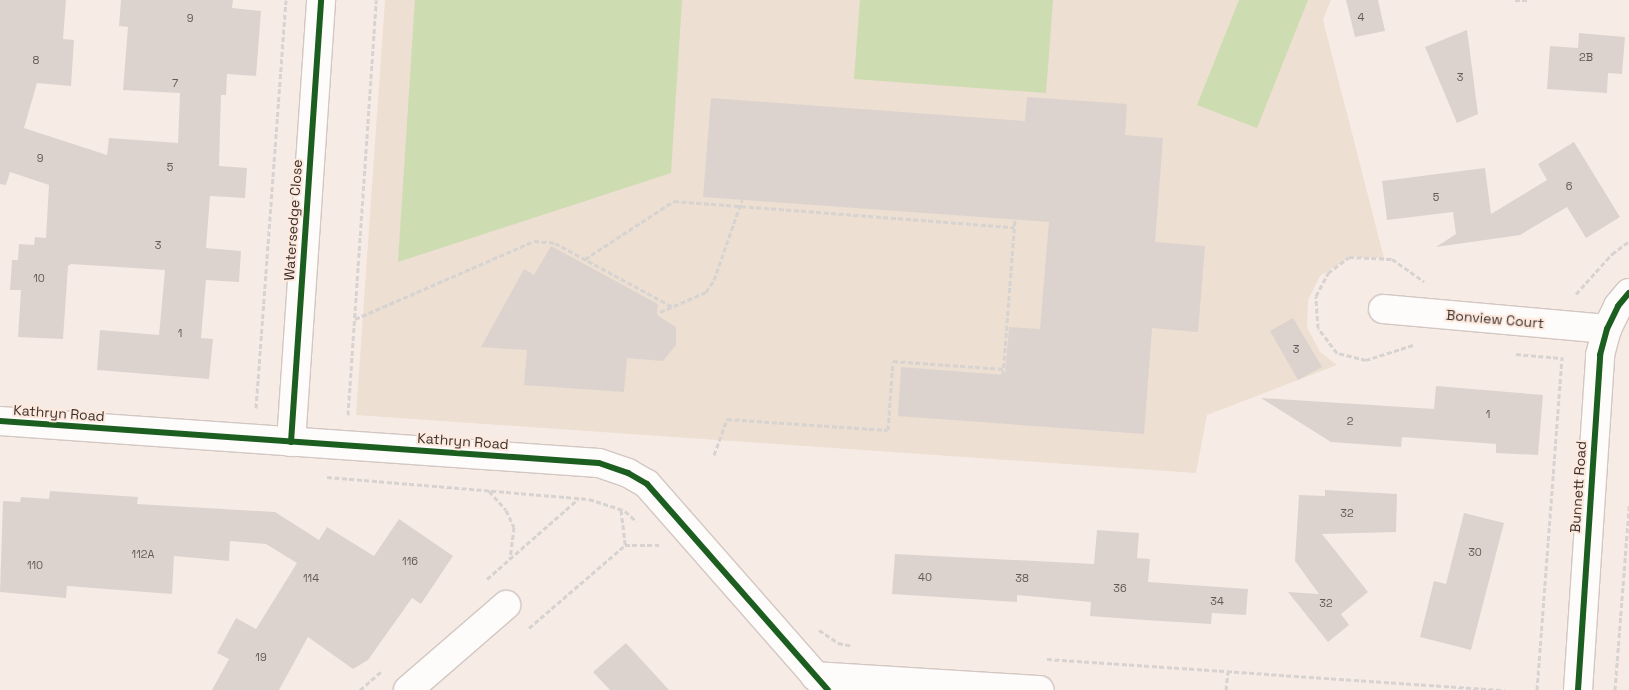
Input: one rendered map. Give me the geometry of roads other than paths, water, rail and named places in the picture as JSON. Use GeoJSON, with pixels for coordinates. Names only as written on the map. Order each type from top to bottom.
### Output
{"type":"FeatureCollection","features":[{"type":"Feature","properties":{"kind":"street","name":"Watersedge Close"},"geometry":{"type":"LineString","coordinates":[[291,442],[321,0]]}},
{"type":"Feature","properties":{"kind":"street","name":"Bunnett Road"},"geometry":{"type":"LineString","coordinates":[[1578,690],[1597,379],[1607,329],[1618,306],[1629,293]]}},
{"type":"Feature","properties":{"kind":"street","name":"Bonview Court"},"geometry":{"type":"LineString","coordinates":[[1383,309],[1607,329]]}},
{"type":"Feature","properties":{"kind":"street","name":"Kathryn Road"},"geometry":{"type":"LineString","coordinates":[[0,421],[599,463],[628,473],[647,484],[821,683]]}},
{"type":"Feature","properties":{"kind":"street"},"geometry":{"type":"LineString","coordinates":[[408,690],[506,605]]}},
{"type":"Feature","properties":{"kind":"street"},"geometry":{"type":"LineString","coordinates":[[821,683],[1040,690]]}}]}
